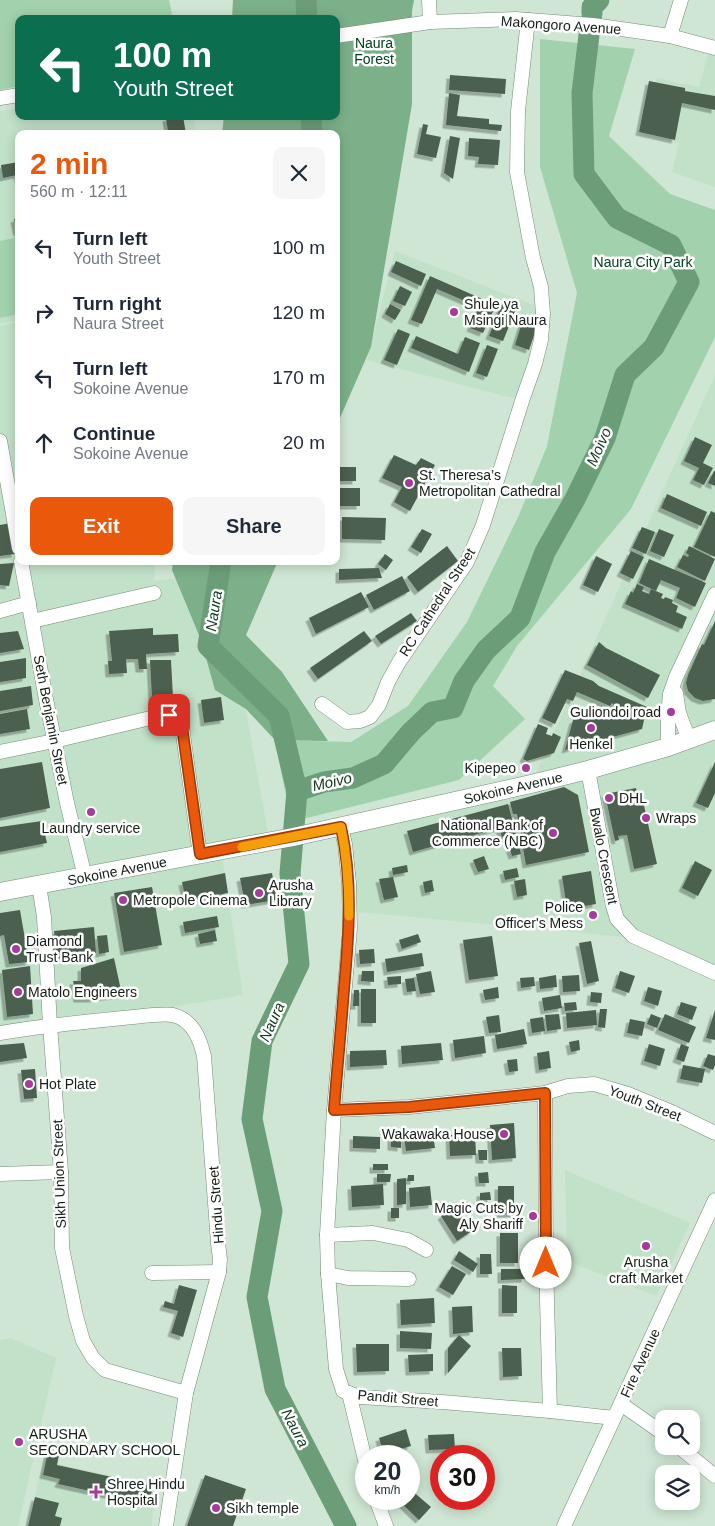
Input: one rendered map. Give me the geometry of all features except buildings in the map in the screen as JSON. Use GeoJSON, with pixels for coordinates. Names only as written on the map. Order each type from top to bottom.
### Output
{"type":"FeatureCollection","features":[{"type":"Feature","properties":{"kind":"main road","name":"Sokoine Avenue"},"geometry":{"type":"LineString","coordinates":[[0,892],[341,827],[588,770],[712,734]]}},
{"type":"Feature","properties":{"kind":"street"},"geometry":{"type":"LineString","coordinates":[[429,0],[430,22]]}},
{"type":"Feature","properties":{"kind":"street"},"geometry":{"type":"LineString","coordinates":[[670,36],[681,0]]}},
{"type":"Feature","properties":{"kind":"street","name":"Makongoro Avenue"},"geometry":{"type":"LineString","coordinates":[[341,35],[430,22],[516,19],[593,25],[670,36],[715,48]]}},
{"type":"Feature","properties":{"kind":"street","name":"RC Cathedral Street"},"geometry":{"type":"LineString","coordinates":[[322,704],[347,722],[360,721],[370,717],[379,705],[388,682],[399,662],[467,562],[483,525],[522,398],[535,364],[541,340],[544,314],[541,287],[533,258],[517,172],[516,155],[518,111],[528,20]]}},
{"type":"Feature","properties":{"kind":"street"},"geometry":{"type":"LineString","coordinates":[[0,98],[15,96]]}},
{"type":"Feature","properties":{"kind":"street"},"geometry":{"type":"LineString","coordinates":[[0,441],[6,509],[15,536]]}},
{"type":"Feature","properties":{"kind":"street","name":"Seth Benjamin Street"},"geometry":{"type":"LineString","coordinates":[[22,565],[54,741],[85,877]]}},
{"type":"Feature","properties":{"kind":"street"},"geometry":{"type":"LineString","coordinates":[[32,621],[154,593]]}},
{"type":"Feature","properties":{"kind":"street"},"geometry":{"type":"LineString","coordinates":[[668,747],[670,694],[676,677],[715,594]]}},
{"type":"Feature","properties":{"kind":"street"},"geometry":{"type":"LineString","coordinates":[[0,611],[29,604]]}},
{"type":"Feature","properties":{"kind":"street"},"geometry":{"type":"LineString","coordinates":[[676,677],[679,713],[689,740]]}},
{"type":"Feature","properties":{"kind":"street"},"geometry":{"type":"LineString","coordinates":[[0,752],[163,715],[175,717],[182,727],[200,854]]}},
{"type":"Feature","properties":{"kind":"street","name":"Bwalo Crescent"},"geometry":{"type":"LineString","coordinates":[[588,770],[617,919],[633,936],[715,973]]}},
{"type":"Feature","properties":{"kind":"street","name":"Pandit Street"},"geometry":{"type":"LineString","coordinates":[[341,827],[345,844],[349,883],[350,929],[334,1110],[327,1235],[328,1274],[336,1369],[343,1391],[360,1397],[442,1402],[614,1418]]}},
{"type":"Feature","properties":{"kind":"street","name":"Sikh Union Street"},"geometry":{"type":"LineString","coordinates":[[39,885],[44,917],[61,1172],[62,1248],[83,1341],[93,1358],[105,1370],[186,1393]]}},
{"type":"Feature","properties":{"kind":"street","name":"Hindu Street"},"geometry":{"type":"LineString","coordinates":[[0,1033],[50,1025],[147,1016],[174,1016],[187,1022],[200,1039],[204,1056],[220,1272],[186,1393],[166,1526]]}},
{"type":"Feature","properties":{"kind":"street","name":"Youth Street"},"geometry":{"type":"LineString","coordinates":[[334,1110],[409,1107],[545,1093],[568,1086],[594,1084],[628,1094],[715,1133]]}},
{"type":"Feature","properties":{"kind":"street"},"geometry":{"type":"LineString","coordinates":[[545,1093],[546,1263],[550,1411]]}},
{"type":"Feature","properties":{"kind":"street"},"geometry":{"type":"LineString","coordinates":[[0,1174],[61,1172]]}},
{"type":"Feature","properties":{"kind":"street","name":"Fire Avenue"},"geometry":{"type":"LineString","coordinates":[[564,1526],[715,1200]]}},
{"type":"Feature","properties":{"kind":"street"},"geometry":{"type":"LineString","coordinates":[[327,1235],[373,1233],[408,1240],[426,1250]]}},
{"type":"Feature","properties":{"kind":"street"},"geometry":{"type":"LineString","coordinates":[[152,1273],[220,1272]]}},
{"type":"Feature","properties":{"kind":"street"},"geometry":{"type":"LineString","coordinates":[[328,1274],[348,1278],[409,1279]]}},
{"type":"Feature","properties":{"kind":"street"},"geometry":{"type":"LineString","coordinates":[[349,1393],[361,1445]]}},
{"type":"Feature","properties":{"kind":"street"},"geometry":{"type":"LineString","coordinates":[[621,1404],[655,1428]]}},
{"type":"Feature","properties":{"kind":"street"},"geometry":{"type":"LineString","coordinates":[[689,1455],[715,1476]]}},
{"type":"Feature","properties":{"kind":"street"},"geometry":{"type":"LineString","coordinates":[[380,1510],[386,1526]]}},
{"type":"Feature","properties":{"kind":"shaded area"},"geometry":{"type":"Polygon","coordinates":[[[709,50],[715,52],[715,187],[672,172],[679,143],[643,135],[657,78],[699,87],[709,50]]]}},
{"type":"Feature","properties":{"kind":"shaded area"},"geometry":{"type":"Polygon","coordinates":[[[15,109],[15,120],[194,120],[195,130],[15,130],[15,321],[0,324],[0,111],[15,109]]]}},
{"type":"Feature","properties":{"kind":"shaded area"},"geometry":{"type":"Polygon","coordinates":[[[395,251],[536,306],[541,312],[520,400],[367,360],[395,251]]]}},
{"type":"Feature","properties":{"kind":"shaded area"},"geometry":{"type":"Polygon","coordinates":[[[15,323],[15,565],[155,565],[154,581],[221,572],[269,839],[221,850],[243,995],[0,1036],[0,326],[15,323]]]}},
{"type":"Feature","properties":{"kind":"shaded area"},"geometry":{"type":"Polygon","coordinates":[[[715,375],[715,974],[633,938],[349,911],[352,820],[533,779],[715,375]]]}},
{"type":"Feature","properties":{"kind":"shaded area"},"geometry":{"type":"Polygon","coordinates":[[[565,1170],[690,1223],[656,1296],[567,1261],[565,1170]]]}},
{"type":"Feature","properties":{"kind":"shaded area","name":"ARUSHA SECONDARY SCHOOL"},"geometry":{"type":"Polygon","coordinates":[[[11,1338],[56,1358],[18,1526],[0,1526],[0,1340],[11,1338]]]}},
{"type":"Feature","properties":{"kind":"shaded area","name":"Shree Hindu Hospital"},"geometry":{"type":"Polygon","coordinates":[[[46,1448],[61,1452],[58,1464],[158,1486],[153,1504],[152,1526],[28,1526],[46,1448]]]}},
{"type":"Feature","properties":{"kind":"green space"},"geometry":{"type":"Polygon","coordinates":[[[0,0],[169,0],[172,15],[15,15],[15,87],[0,90],[0,0]]]}},
{"type":"Feature","properties":{"kind":"green space","name":"Naura Forest"},"geometry":{"type":"Polygon","coordinates":[[[233,0],[414,0],[412,11],[412,104],[371,347],[340,418],[340,130],[222,130],[224,120],[340,120],[340,15],[232,15],[233,0]]]}},
{"type":"Feature","properties":{"kind":"green space","name":"Naura City Park"},"geometry":{"type":"Polygon","coordinates":[[[540,39],[635,49],[609,136],[670,194],[715,210],[715,337],[631,509],[517,646],[493,686],[525,719],[459,780],[291,822],[275,740],[351,742],[408,706],[467,622],[519,515],[547,446],[577,293],[540,167],[540,39]]]}},
{"type":"Feature","properties":{"kind":"green space"},"geometry":{"type":"Polygon","coordinates":[[[15,238],[15,315],[0,318],[0,241],[15,238]]]}},
{"type":"Feature","properties":{"kind":"green space"},"geometry":{"type":"Polygon","coordinates":[[[173,565],[276,565],[246,635],[282,672],[328,741],[275,740],[246,709],[215,690],[201,640],[172,570],[173,565]]]}},
{"type":"Feature","properties":{"kind":"waterway","name":"Naura"},"geometry":{"type":"LineString","coordinates":[[306,0],[307,15]]}},
{"type":"Feature","properties":{"kind":"waterway","name":"Moivo"},"geometry":{"type":"LineString","coordinates":[[592,14],[592,7],[599,0]]}},
{"type":"Feature","properties":{"kind":"waterway","name":"Moivo"},"geometry":{"type":"LineString","coordinates":[[297,791],[324,782],[353,778],[384,764],[411,732],[432,712],[453,708],[464,681],[486,650],[520,618],[545,552],[575,499],[605,438],[625,375],[654,347],[689,282],[671,245],[617,218],[584,174],[582,93],[589,35]]}},
{"type":"Feature","properties":{"kind":"waterway","name":"Naura"},"geometry":{"type":"LineString","coordinates":[[311,120],[312,130]]}},
{"type":"Feature","properties":{"kind":"waterway","name":"Naura"},"geometry":{"type":"LineString","coordinates":[[220,565],[208,646],[279,716],[297,791],[290,873],[299,964],[262,1041],[252,1119],[272,1211],[257,1297],[275,1389],[346,1526]]}},
{"type":"Feature","properties":{"kind":"slow traffic"},"geometry":{"type":"LineString","coordinates":[[242,847],[341,827],[345,844],[349,883],[349,916]]}},
{"type":"Feature","properties":{"kind":"place","name":"Shule ya Msingi Naura"},"geometry":{"type":"Point","coordinates":[454,312]}},
{"type":"Feature","properties":{"kind":"place","name":"St. Theresa’s Metropolitan Cathedral"},"geometry":{"type":"Point","coordinates":[409,483]}},
{"type":"Feature","properties":{"kind":"place","name":"Guliondoi road"},"geometry":{"type":"Point","coordinates":[671,712]}},
{"type":"Feature","properties":{"kind":"place","name":"Henkel"},"geometry":{"type":"Point","coordinates":[591,728]}},
{"type":"Feature","properties":{"kind":"place","name":"Kipepeo"},"geometry":{"type":"Point","coordinates":[526,768]}},
{"type":"Feature","properties":{"kind":"place","name":"DHL"},"geometry":{"type":"Point","coordinates":[609,798]}},
{"type":"Feature","properties":{"kind":"place","name":"Laundry service"},"geometry":{"type":"Point","coordinates":[91,812]}},
{"type":"Feature","properties":{"kind":"place","name":"Wraps"},"geometry":{"type":"Point","coordinates":[646,818]}},
{"type":"Feature","properties":{"kind":"place","name":"National Bank of Commerce (NBC)"},"geometry":{"type":"Point","coordinates":[553,833]}},
{"type":"Feature","properties":{"kind":"place","name":"Arusha Library"},"geometry":{"type":"Point","coordinates":[259,893]}},
{"type":"Feature","properties":{"kind":"place","name":"Metropole Cinema"},"geometry":{"type":"Point","coordinates":[123,900]}},
{"type":"Feature","properties":{"kind":"place","name":"Police Officer's Mess"},"geometry":{"type":"Point","coordinates":[593,915]}},
{"type":"Feature","properties":{"kind":"place","name":"Diamond Trust Bank"},"geometry":{"type":"Point","coordinates":[16,949]}},
{"type":"Feature","properties":{"kind":"place","name":"Matolo Engineers"},"geometry":{"type":"Point","coordinates":[18,992]}},
{"type":"Feature","properties":{"kind":"place","name":"Hot Plate"},"geometry":{"type":"Point","coordinates":[29,1084]}},
{"type":"Feature","properties":{"kind":"place","name":"Wakawaka House"},"geometry":{"type":"Point","coordinates":[504,1134]}},
{"type":"Feature","properties":{"kind":"place","name":"Magic Cuts by Aly Shariff"},"geometry":{"type":"Point","coordinates":[533,1216]}},
{"type":"Feature","properties":{"kind":"place","name":"Arusha craft Market"},"geometry":{"type":"Point","coordinates":[646,1246]}},
{"type":"Feature","properties":{"kind":"place","name":"ARUSHA SECONDARY SCHOOL"},"geometry":{"type":"Point","coordinates":[19,1442]}},
{"type":"Feature","properties":{"kind":"place","name":"Shree Hindu Hospital"},"geometry":{"type":"Point","coordinates":[96,1492]}},
{"type":"Feature","properties":{"kind":"place","name":"Sikh temple"},"geometry":{"type":"Point","coordinates":[216,1508]}},
{"type":"Feature","properties":{"kind":"route"},"geometry":{"type":"LineString","coordinates":[[169,715],[175,717],[182,727],[200,854],[341,827],[345,844],[349,883],[350,929],[334,1110],[409,1107],[545,1093],[546,1263]]}}]}
